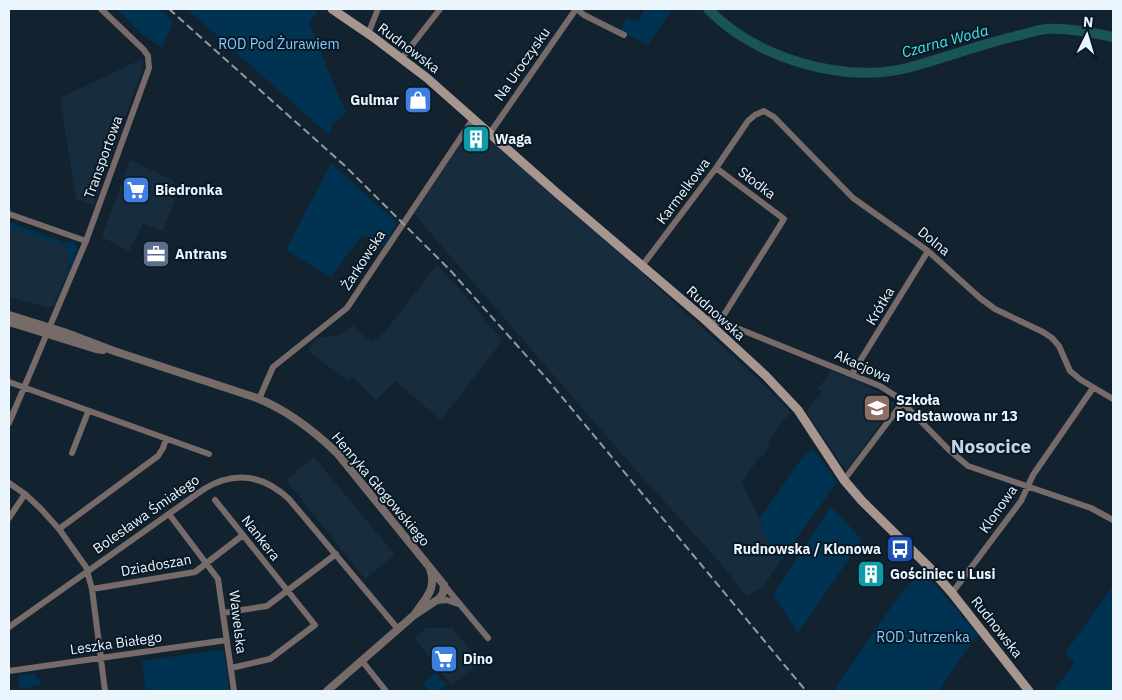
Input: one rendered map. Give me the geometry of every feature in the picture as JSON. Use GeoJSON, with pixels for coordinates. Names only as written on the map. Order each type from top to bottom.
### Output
{"type":"FeatureCollection","features":[{"type":"Feature","properties":{"kind":"main road","name":"Rudnowska"},"geometry":{"type":"LineString","coordinates":[[332,9],[402,58],[702,317],[766,376],[794,406],[844,480],[952,593],[1029,691]]}},
{"type":"Feature","properties":{"kind":"street","name":"Transportowa"},"geometry":{"type":"LineString","coordinates":[[9,423],[86,241],[146,76],[149,62],[144,50],[101,9]]}},
{"type":"Feature","properties":{"kind":"street"},"geometry":{"type":"LineString","coordinates":[[368,34],[378,9]]}},
{"type":"Feature","properties":{"kind":"street"},"geometry":{"type":"LineString","coordinates":[[402,58],[440,9]]}},
{"type":"Feature","properties":{"kind":"street"},"geometry":{"type":"LineString","coordinates":[[576,9],[624,35]]}},
{"type":"Feature","properties":{"kind":"street","name":"Na Uroczysku"},"geometry":{"type":"LineString","coordinates":[[490,133],[576,9]]}},
{"type":"Feature","properties":{"kind":"street","name":"Dolna"},"geometry":{"type":"LineString","coordinates":[[742,129],[754,114],[764,111],[774,117],[853,198],[928,251],[980,298],[995,309],[1052,338],[1059,346],[1070,371],[1093,388],[1113,399]]}},
{"type":"Feature","properties":{"kind":"street","name":"Żarkowska"},"geometry":{"type":"LineString","coordinates":[[259,399],[273,367],[347,308],[473,119]]}},
{"type":"Feature","properties":{"kind":"street","name":"Karmelkowa"},"geometry":{"type":"LineString","coordinates":[[642,266],[716,168],[742,129]]}},
{"type":"Feature","properties":{"kind":"street","name":"Słodka"},"geometry":{"type":"LineString","coordinates":[[716,168],[784,219],[720,322]]}},
{"type":"Feature","properties":{"kind":"street"},"geometry":{"type":"LineString","coordinates":[[9,214],[86,241]]}},
{"type":"Feature","properties":{"kind":"street","name":"Krótka"},"geometry":{"type":"LineString","coordinates":[[852,374],[928,251]]}},
{"type":"Feature","properties":{"kind":"street","name":"Henryka Głogowskiego"},"geometry":{"type":"LineString","coordinates":[[9,315],[96,349],[114,351],[259,399],[302,422],[319,435],[337,453],[488,638]]}},
{"type":"Feature","properties":{"kind":"street","name":"Akacjowa"},"geometry":{"type":"LineString","coordinates":[[702,317],[720,322],[880,386],[903,402],[968,466],[1091,508],[1113,520]]}},
{"type":"Feature","properties":{"kind":"street","name":"Henryka Głogowskiego"},"geometry":{"type":"LineString","coordinates":[[9,322],[49,331]]}},
{"type":"Feature","properties":{"kind":"street"},"geometry":{"type":"LineString","coordinates":[[9,382],[209,454]]}},
{"type":"Feature","properties":{"kind":"street","name":"Klonowa"},"geometry":{"type":"LineString","coordinates":[[952,593],[1021,501],[1033,475],[1093,388]]}},
{"type":"Feature","properties":{"kind":"street"},"geometry":{"type":"LineString","coordinates":[[844,480],[903,402]]}},
{"type":"Feature","properties":{"kind":"street"},"geometry":{"type":"LineString","coordinates":[[72,453],[88,412]]}},
{"type":"Feature","properties":{"kind":"street"},"geometry":{"type":"LineString","coordinates":[[59,529],[158,456],[166,439]]}},
{"type":"Feature","properties":{"kind":"street","name":"Bolesława Śmiałego"},"geometry":{"type":"LineString","coordinates":[[9,627],[87,570],[213,483],[239,477],[254,478],[268,483],[289,498],[398,629]]}},
{"type":"Feature","properties":{"kind":"street"},"geometry":{"type":"LineString","coordinates":[[9,483],[25,494],[59,529],[87,570],[92,589],[105,691]]}},
{"type":"Feature","properties":{"kind":"street"},"geometry":{"type":"LineString","coordinates":[[9,518],[25,494]]}},
{"type":"Feature","properties":{"kind":"street","name":"Nankera"},"geometry":{"type":"LineString","coordinates":[[215,500],[315,625],[270,659],[231,668]]}},
{"type":"Feature","properties":{"kind":"street","name":"Wawelska"},"geometry":{"type":"LineString","coordinates":[[169,514],[218,579],[234,691]]}},
{"type":"Feature","properties":{"kind":"street","name":"Dziadoszan"},"geometry":{"type":"LineString","coordinates":[[92,589],[195,572],[208,564],[243,535]]}},
{"type":"Feature","properties":{"kind":"street"},"geometry":{"type":"LineString","coordinates":[[224,613],[267,606],[336,554]]}},
{"type":"Feature","properties":{"kind":"street"},"geometry":{"type":"LineString","coordinates":[[430,566],[433,580],[430,594]]}},
{"type":"Feature","properties":{"kind":"street"},"geometry":{"type":"LineString","coordinates":[[413,616],[430,594],[444,585]]}},
{"type":"Feature","properties":{"kind":"street"},"geometry":{"type":"LineString","coordinates":[[327,691],[413,616],[436,601],[443,593],[444,585]]}},
{"type":"Feature","properties":{"kind":"street"},"geometry":{"type":"LineString","coordinates":[[436,601],[447,600],[463,607]]}},
{"type":"Feature","properties":{"kind":"street","name":"Leszka Białego"},"geometry":{"type":"LineString","coordinates":[[9,671],[227,640]]}},
{"type":"Feature","properties":{"kind":"street"},"geometry":{"type":"LineString","coordinates":[[362,661],[386,691]]}},
{"type":"Feature","properties":{"kind":"shaded area"},"geometry":{"type":"Polygon","coordinates":[[[142,59],[143,65],[140,75],[94,205],[76,199],[60,98],[142,59]]]}},
{"type":"Feature","properties":{"kind":"shaded area"},"geometry":{"type":"Polygon","coordinates":[[[480,132],[609,243],[756,377],[790,412],[767,442],[770,445],[762,457],[760,456],[742,482],[779,563],[764,586],[747,596],[717,559],[642,477],[414,214],[468,133],[480,132]]]}},
{"type":"Feature","properties":{"kind":"shaded area"},"geometry":{"type":"Polygon","coordinates":[[[130,160],[174,181],[169,196],[175,199],[163,231],[143,224],[129,251],[102,237],[130,160]]]}},
{"type":"Feature","properties":{"kind":"shaded area"},"geometry":{"type":"Polygon","coordinates":[[[9,222],[68,248],[70,261],[54,305],[49,308],[9,297],[9,222]]]}},
{"type":"Feature","properties":{"kind":"shaded area"},"geometry":{"type":"Polygon","coordinates":[[[437,265],[470,301],[502,341],[441,420],[395,381],[376,400],[352,377],[348,381],[309,352],[309,347],[317,338],[335,336],[346,332],[353,325],[371,342],[383,334],[437,265]]]}},
{"type":"Feature","properties":{"kind":"shaded area"},"geometry":{"type":"Polygon","coordinates":[[[831,371],[876,391],[895,404],[846,470],[806,412],[822,392],[818,389],[831,371]]]}},
{"type":"Feature","properties":{"kind":"shaded area"},"geometry":{"type":"Polygon","coordinates":[[[314,457],[395,555],[365,579],[286,480],[314,457]]]}},
{"type":"Feature","properties":{"kind":"shaded area"},"geometry":{"type":"Polygon","coordinates":[[[426,628],[452,628],[480,662],[452,685],[414,638],[426,628]]]}},
{"type":"Feature","properties":{"kind":"green space"},"geometry":{"type":"Polygon","coordinates":[[[117,9],[159,9],[172,20],[172,25],[162,48],[142,34],[117,9]]]}},
{"type":"Feature","properties":{"kind":"green space","name":"ROD Pod Żurawiem"},"geometry":{"type":"Polygon","coordinates":[[[187,9],[318,9],[309,24],[346,113],[333,124],[329,135],[187,9]]]}},
{"type":"Feature","properties":{"kind":"green space"},"geometry":{"type":"Polygon","coordinates":[[[645,9],[672,9],[648,45],[620,31],[627,17],[638,22],[645,9]]]}},
{"type":"Feature","properties":{"kind":"green space"},"geometry":{"type":"Polygon","coordinates":[[[331,163],[397,223],[384,246],[362,235],[331,277],[286,250],[331,163]]]}},
{"type":"Feature","properties":{"kind":"green space"},"geometry":{"type":"Polygon","coordinates":[[[9,222],[65,243],[75,242],[78,250],[54,305],[70,262],[68,248],[9,227],[9,222]]]}},
{"type":"Feature","properties":{"kind":"green space"},"geometry":{"type":"Polygon","coordinates":[[[812,448],[837,482],[779,563],[759,520],[801,459],[812,448]]]}},
{"type":"Feature","properties":{"kind":"green space"},"geometry":{"type":"Polygon","coordinates":[[[831,506],[862,540],[798,633],[773,595],[831,506]]]}},
{"type":"Feature","properties":{"kind":"green space","name":"ROD Jutrzenka"},"geometry":{"type":"Polygon","coordinates":[[[923,571],[978,634],[938,691],[836,691],[838,684],[901,593],[923,571]]]}},
{"type":"Feature","properties":{"kind":"green space"},"geometry":{"type":"Polygon","coordinates":[[[1113,586],[1113,691],[1053,691],[1075,663],[1065,653],[1113,586]]]}},
{"type":"Feature","properties":{"kind":"green space"},"geometry":{"type":"Polygon","coordinates":[[[219,650],[224,652],[229,691],[146,691],[142,661],[219,650]]]}},
{"type":"Feature","properties":{"kind":"green space"},"geometry":{"type":"Polygon","coordinates":[[[35,673],[36,679],[39,678],[41,685],[20,689],[18,676],[35,673]]]}},
{"type":"Feature","properties":{"kind":"green space"},"geometry":{"type":"Polygon","coordinates":[[[435,673],[446,685],[439,691],[430,691],[423,683],[435,673]]]}},
{"type":"Feature","properties":{"kind":"waterway","name":"Czarna Woda"},"geometry":{"type":"LineString","coordinates":[[708,9],[727,26],[749,41],[774,53],[827,69],[855,72],[881,72],[907,68],[989,43],[1042,30],[1072,30],[1113,37]]}},
{"type":"Feature","properties":{"kind":"railway"},"geometry":{"type":"LineString","coordinates":[[169,9],[344,165],[450,270],[547,379],[806,691]]}},
{"type":"Feature","properties":{"kind":"place","name":"Gulmar"},"geometry":{"type":"Point","coordinates":[418,100]}},
{"type":"Feature","properties":{"kind":"place","name":"Waga"},"geometry":{"type":"Point","coordinates":[476,139]}},
{"type":"Feature","properties":{"kind":"place","name":"Biedronka"},"geometry":{"type":"Point","coordinates":[136,190]}},
{"type":"Feature","properties":{"kind":"place","name":"Antrans"},"geometry":{"type":"Point","coordinates":[156,254]}},
{"type":"Feature","properties":{"kind":"place","name":"Szkoła Podstawowa nr 13"},"geometry":{"type":"Point","coordinates":[877,408]}},
{"type":"Feature","properties":{"kind":"place","name":"Rudnowska / Klonowa"},"geometry":{"type":"Point","coordinates":[900,549]}},
{"type":"Feature","properties":{"kind":"place","name":"Gościniec u Lusi"},"geometry":{"type":"Point","coordinates":[871,574]}},
{"type":"Feature","properties":{"kind":"place","name":"Dino"},"geometry":{"type":"Point","coordinates":[444,659]}},
{"type":"Feature","properties":{"kind":"district","name":"Nosocice"},"geometry":{"type":"Point","coordinates":[991,446]}}]}
